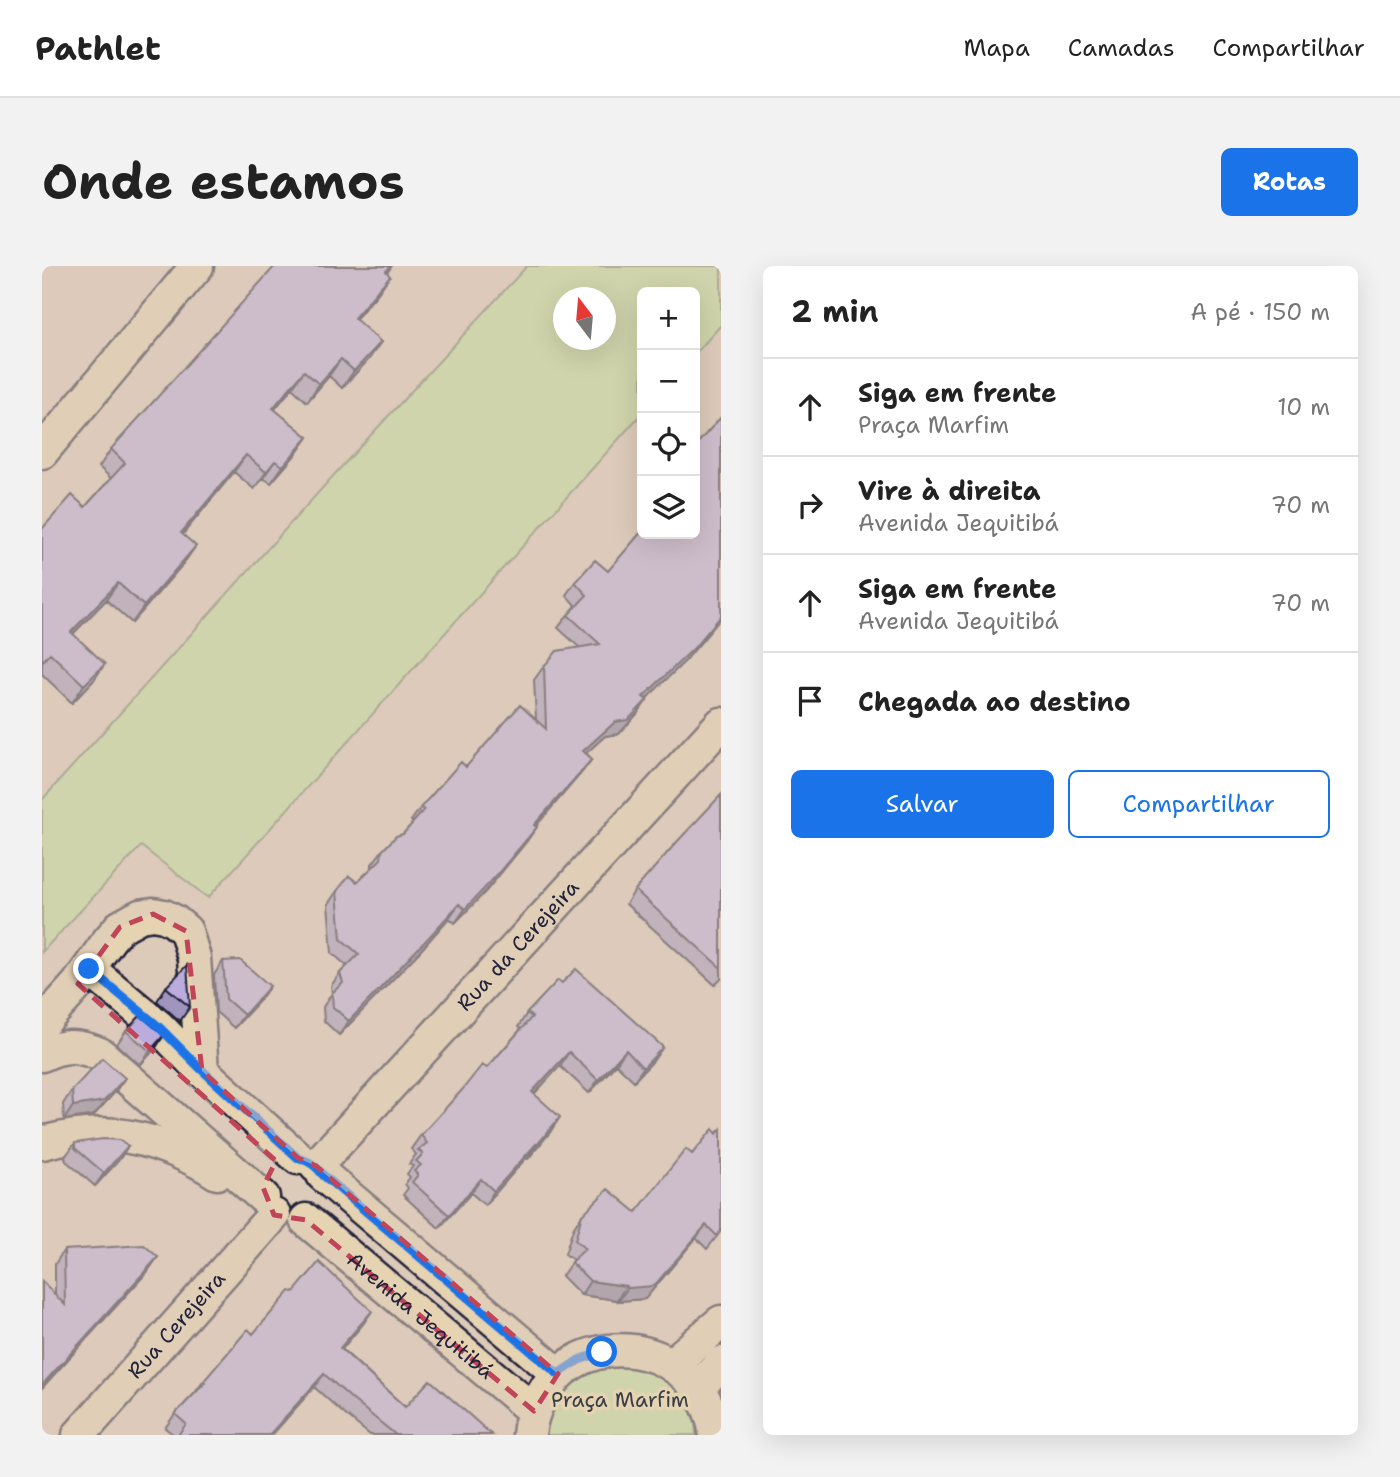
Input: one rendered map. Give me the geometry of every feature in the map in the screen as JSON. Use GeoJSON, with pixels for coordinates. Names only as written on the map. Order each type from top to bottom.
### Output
{"type":"FeatureCollection","features":[{"type":"Feature","properties":{"kind":"street"},"geometry":{"type":"LineString","coordinates":[[42,452],[54,421],[197,266]]}},
{"type":"Feature","properties":{"kind":"street","name":"Rua da Cerejeira"},"geometry":{"type":"LineString","coordinates":[[304,1165],[721,724]]}},
{"type":"Feature","properties":{"kind":"street"},"geometry":{"type":"LineString","coordinates":[[42,1024],[84,977],[120,927],[140,916],[164,916],[186,931],[194,958],[202,1070]]}},
{"type":"Feature","properties":{"kind":"street","name":"Avenida Jequitibá"},"geometry":{"type":"LineString","coordinates":[[84,977],[143,1041],[243,1134],[304,1165]]}},
{"type":"Feature","properties":{"kind":"street","name":"Avenida Jequitibá"},"geometry":{"type":"LineString","coordinates":[[84,977],[158,1026],[304,1165],[558,1374]]}},
{"type":"Feature","properties":{"kind":"street"},"geometry":{"type":"LineString","coordinates":[[42,1055],[68,1046],[83,1047],[100,1054],[268,1206],[284,1220],[306,1220],[315,1214],[326,1196],[326,1185],[304,1165],[271,1169],[265,1177],[263,1187],[268,1206]]}},
{"type":"Feature","properties":{"kind":"street"},"geometry":{"type":"LineString","coordinates":[[42,1077],[69,1065],[83,1069],[201,1161],[268,1206]]}},
{"type":"Feature","properties":{"kind":"street"},"geometry":{"type":"LineString","coordinates":[[42,1143],[82,1134],[113,1133],[155,1143],[201,1161]]}},
{"type":"Feature","properties":{"kind":"street","name":"Rua Cerejeira"},"geometry":{"type":"LineString","coordinates":[[79,1435],[268,1206]]}},
{"type":"Feature","properties":{"kind":"street","name":"Avenida Jequitibá"},"geometry":{"type":"LineString","coordinates":[[306,1220],[531,1423]]}},
{"type":"Feature","properties":{"kind":"street"},"geometry":{"type":"LineString","coordinates":[[672,1364],[721,1322]]}},
{"type":"Feature","properties":{"kind":"street"},"geometry":{"type":"LineString","coordinates":[[531,1423],[544,1391],[558,1374],[579,1360],[602,1352],[625,1349],[650,1353],[686,1374],[709,1408],[715,1435]]}},
{"type":"Feature","properties":{"kind":"street"},"geometry":{"type":"LineString","coordinates":[[698,1388],[721,1363]]}},
{"type":"Feature","properties":{"kind":"highlighted area"},"geometry":{"type":"Polygon","coordinates":[[[153,914],[186,931],[202,1071],[298,1158],[316,1166],[558,1374],[534,1411],[306,1220],[274,1215],[263,1187],[276,1161],[78,984],[120,927],[153,914]]]}},
{"type":"Feature","properties":{"kind":"green space"},"geometry":{"type":"Polygon","coordinates":[[[527,266],[721,266],[721,325],[700,348],[700,287],[637,287],[637,419],[208,898],[141,846],[42,952],[42,800],[334,475],[527,266]]]}},
{"type":"Feature","properties":{"kind":"green space","name":"Praça Marfim"},"geometry":{"type":"Polygon","coordinates":[[[627,1366],[658,1375],[675,1388],[688,1405],[696,1435],[545,1435],[551,1412],[572,1383],[592,1370],[627,1366]]]}},
{"type":"Feature","properties":{"kind":"building"},"geometry":{"type":"Polygon","coordinates":[[[275,266],[391,266],[386,271],[390,276],[354,318],[381,342],[354,371],[341,359],[319,384],[304,371],[273,408],[308,437],[283,466],[275,461],[266,472],[246,455],[181,533],[196,546],[144,606],[118,583],[71,632],[105,664],[84,685],[50,653],[42,662],[42,529],[72,495],[85,507],[125,463],[111,449],[275,266]]]}},
{"type":"Feature","properties":{"kind":"building"},"geometry":{"type":"Polygon","coordinates":[[[721,417],[721,616],[694,648],[643,697],[647,700],[628,720],[615,722],[583,751],[592,759],[534,825],[537,827],[495,877],[465,909],[459,904],[349,1021],[333,1007],[332,993],[343,983],[340,973],[359,954],[341,939],[337,891],[349,876],[357,882],[381,859],[382,851],[396,836],[403,834],[424,810],[421,807],[461,762],[466,767],[520,705],[546,729],[544,666],[557,651],[600,644],[568,615],[587,595],[575,582],[595,560],[608,571],[637,537],[637,539],[700,539],[700,440],[721,417]]]}},
{"type":"Feature","properties":{"kind":"building"},"geometry":{"type":"Polygon","coordinates":[[[721,795],[721,968],[635,890],[721,795]]]}},
{"type":"Feature","properties":{"kind":"building"},"geometry":{"type":"Polygon","coordinates":[[[240,960],[270,986],[244,1015],[226,999],[223,961],[240,960]]]}},
{"type":"Feature","properties":{"kind":"building"},"geometry":{"type":"Polygon","coordinates":[[[187,965],[190,1007],[166,987],[187,965]]]}},
{"type":"Feature","properties":{"kind":"building"},"geometry":{"type":"Polygon","coordinates":[[[576,969],[663,1047],[643,1068],[626,1050],[598,1080],[569,1052],[532,1092],[560,1117],[494,1191],[481,1179],[449,1215],[412,1182],[418,1175],[414,1171],[421,1165],[416,1161],[423,1154],[418,1150],[427,1143],[421,1135],[482,1065],[487,1068],[532,1017],[527,1013],[558,980],[562,983],[576,969]]]}},
{"type":"Feature","properties":{"kind":"building"},"geometry":{"type":"Polygon","coordinates":[[[141,1015],[164,1035],[150,1051],[126,1031],[141,1015]]]}},
{"type":"Feature","properties":{"kind":"building"},"geometry":{"type":"Polygon","coordinates":[[[102,1058],[125,1078],[104,1101],[73,1106],[72,1090],[102,1058]]]}},
{"type":"Feature","properties":{"kind":"building"},"geometry":{"type":"Polygon","coordinates":[[[713,1129],[717,1134],[721,1129],[721,1230],[717,1236],[706,1225],[654,1286],[628,1288],[590,1281],[571,1262],[585,1249],[575,1240],[582,1215],[608,1189],[636,1212],[686,1149],[692,1154],[713,1129]]]}},
{"type":"Feature","properties":{"kind":"building"},"geometry":{"type":"Polygon","coordinates":[[[103,1139],[120,1140],[128,1146],[104,1173],[75,1148],[75,1143],[103,1139]]]}},
{"type":"Feature","properties":{"kind":"building"},"geometry":{"type":"Polygon","coordinates":[[[144,1245],[158,1257],[42,1385],[42,1281],[65,1305],[64,1250],[144,1245]]]}},
{"type":"Feature","properties":{"kind":"building"},"geometry":{"type":"Polygon","coordinates":[[[319,1262],[372,1311],[340,1348],[405,1407],[430,1380],[492,1435],[396,1435],[324,1374],[269,1435],[178,1435],[186,1424],[175,1414],[205,1383],[203,1382],[248,1329],[253,1334],[319,1262]]]}},
{"type":"Feature","properties":{"kind":"route"},"geometry":{"type":"LineString","coordinates":[[89,969],[158,1026],[298,1158],[316,1166],[323,1175],[558,1374],[579,1360],[602,1352]]}}]}
